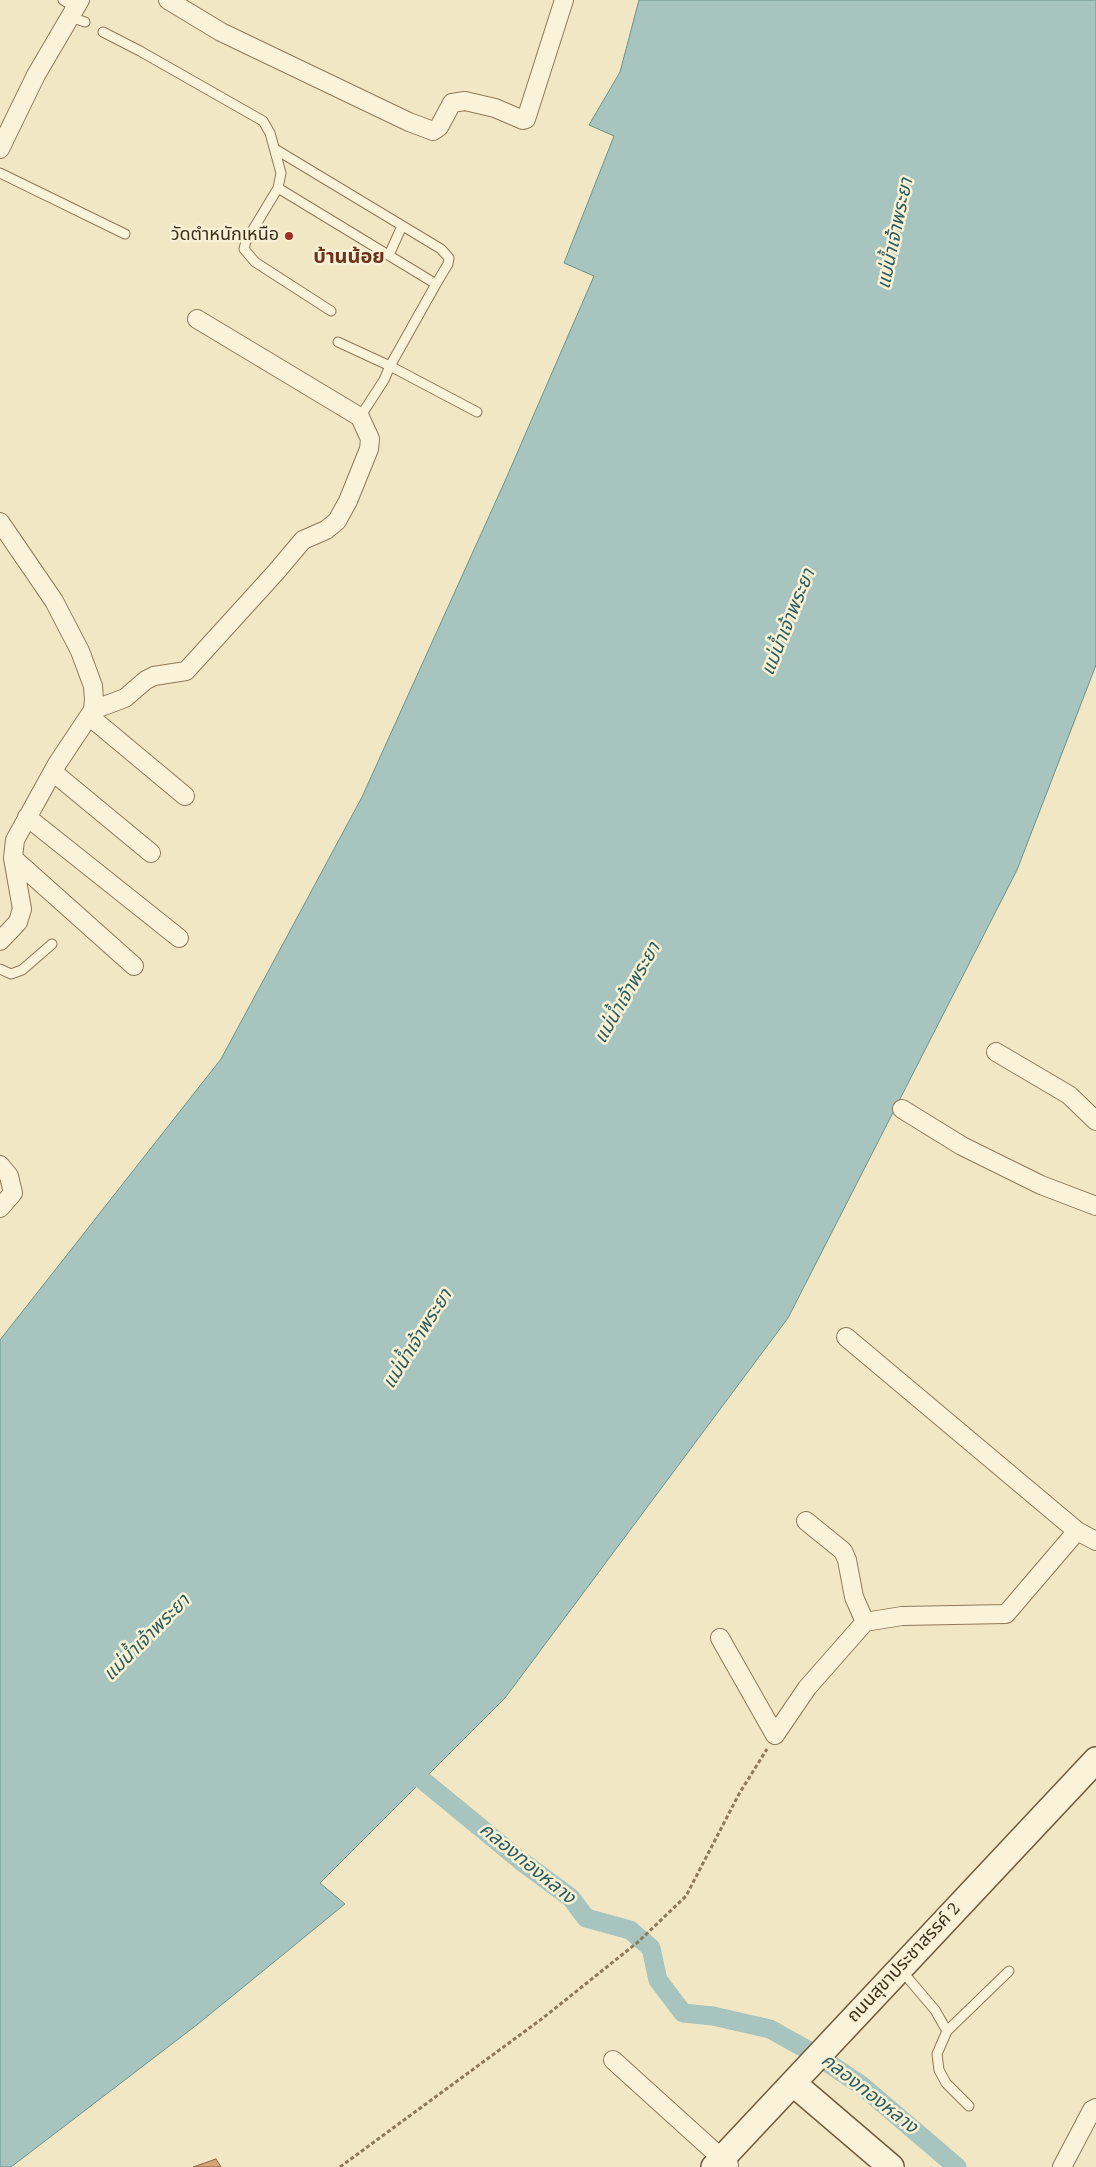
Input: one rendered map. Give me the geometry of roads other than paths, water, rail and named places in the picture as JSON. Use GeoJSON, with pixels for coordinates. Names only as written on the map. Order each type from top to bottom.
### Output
{"type":"FeatureCollection","features":[{"type":"Feature","properties":{"kind":"street"},"geometry":{"type":"LineString","coordinates":[[168,0],[221,32],[409,122],[433,130],[439,127],[448,107],[452,103],[465,101],[526,119],[564,0]]}},
{"type":"Feature","properties":{"kind":"street"},"geometry":{"type":"LineString","coordinates":[[0,149],[36,75],[75,9]]}},
{"type":"Feature","properties":{"kind":"street"},"geometry":{"type":"LineString","coordinates":[[91,713],[125,698],[146,680],[186,671],[303,540],[326,530],[337,521],[348,501],[369,450],[370,439],[360,418],[197,319]]}},
{"type":"Feature","properties":{"kind":"street"},"geometry":{"type":"LineString","coordinates":[[0,522],[54,601],[80,651],[93,686],[91,713],[53,772],[15,840],[13,858],[22,909],[18,922],[0,941]]}},
{"type":"Feature","properties":{"kind":"street"},"geometry":{"type":"LineString","coordinates":[[91,713],[185,796]]}},
{"type":"Feature","properties":{"kind":"street"},"geometry":{"type":"LineString","coordinates":[[53,772],[151,853]]}},
{"type":"Feature","properties":{"kind":"street"},"geometry":{"type":"LineString","coordinates":[[28,817],[179,938]]}},
{"type":"Feature","properties":{"kind":"street"},"geometry":{"type":"LineString","coordinates":[[13,858],[134,966]]}},
{"type":"Feature","properties":{"kind":"street"},"geometry":{"type":"LineString","coordinates":[[996,1052],[1069,1095],[1096,1121]]}},
{"type":"Feature","properties":{"kind":"street"},"geometry":{"type":"LineString","coordinates":[[902,1109],[962,1146],[1041,1185],[1096,1206]]}},
{"type":"Feature","properties":{"kind":"street"},"geometry":{"type":"LineString","coordinates":[[0,1165],[9,1176],[12,1193],[0,1208]]}},
{"type":"Feature","properties":{"kind":"street"},"geometry":{"type":"LineString","coordinates":[[846,1337],[1077,1531],[1096,1541]]}},
{"type":"Feature","properties":{"kind":"street"},"geometry":{"type":"LineString","coordinates":[[806,1521],[843,1552],[847,1560],[854,1597],[865,1622]]}},
{"type":"Feature","properties":{"kind":"street"},"geometry":{"type":"LineString","coordinates":[[720,1638],[775,1735],[807,1688],[865,1622],[902,1616],[1006,1614],[1077,1531]]}},
{"type":"Feature","properties":{"kind":"street","name":"ถนนสุขาประชาสรรค์ 2"},"geometry":{"type":"LineString","coordinates":[[723,2164],[836,2038],[1096,1760]]}},
{"type":"Feature","properties":{"kind":"street"},"geometry":{"type":"LineString","coordinates":[[612,2060],[723,2164]]}},
{"type":"Feature","properties":{"kind":"street"},"geometry":{"type":"LineString","coordinates":[[801,2076],[891,2167]]}},
{"type":"Feature","properties":{"kind":"street"},"geometry":{"type":"LineString","coordinates":[[1062,2167],[1092,2110],[1096,2108]]}},
{"type":"Feature","properties":{"kind":"lane"},"geometry":{"type":"LineString","coordinates":[[103,32],[263,121],[270,133],[281,173],[278,188],[246,241],[244,251],[269,271],[331,311]]}},
{"type":"Feature","properties":{"kind":"lane"},"geometry":{"type":"LineString","coordinates":[[275,149],[447,254],[448,264],[379,388],[360,418]]}},
{"type":"Feature","properties":{"kind":"lane"},"geometry":{"type":"LineString","coordinates":[[0,173],[125,234]]}},
{"type":"Feature","properties":{"kind":"lane"},"geometry":{"type":"LineString","coordinates":[[278,188],[436,284]]}},
{"type":"Feature","properties":{"kind":"lane"},"geometry":{"type":"LineString","coordinates":[[389,255],[402,226]]}},
{"type":"Feature","properties":{"kind":"lane"},"geometry":{"type":"LineString","coordinates":[[338,342],[390,366],[477,412]]}},
{"type":"Feature","properties":{"kind":"lane"},"geometry":{"type":"LineString","coordinates":[[0,968],[11,974],[22,970],[52,944]]}},
{"type":"Feature","properties":{"kind":"lane"},"geometry":{"type":"LineString","coordinates":[[901,1970],[935,2010],[947,2031]]}},
{"type":"Feature","properties":{"kind":"lane"},"geometry":{"type":"LineString","coordinates":[[969,2106],[946,2083],[939,2070],[937,2054],[947,2031],[1009,1971]]}},
{"type":"Feature","properties":{"kind":"water","name":"แม่น้ำเจ้าพระยา"},"geometry":{"type":"Polygon","coordinates":[[[639,0],[1096,0],[1096,665],[1017,870],[788,1318],[505,1698],[320,1883],[345,1904],[198,2024],[11,2167],[0,2167],[0,1340],[221,1059],[362,797],[505,481],[594,276],[564,263],[614,136],[589,125],[620,72],[639,0]]]}},
{"type":"Feature","properties":{"kind":"waterway","name":"คลองทองหลาง"},"geometry":{"type":"LineString","coordinates":[[403,1764],[521,1861],[571,1898],[586,1918],[630,1930],[651,1948],[658,1980],[683,2013],[713,2016],[770,2029],[813,2053],[861,2085],[957,2167]]}},
{"type":"Feature","properties":{"kind":"place","name":"วัดตำหนักเหนือ"},"geometry":{"type":"Point","coordinates":[289,236]}},
{"type":"Feature","properties":{"kind":"district","name":"บ้านน้อย"},"geometry":{"type":"Point","coordinates":[349,259]}}]}
